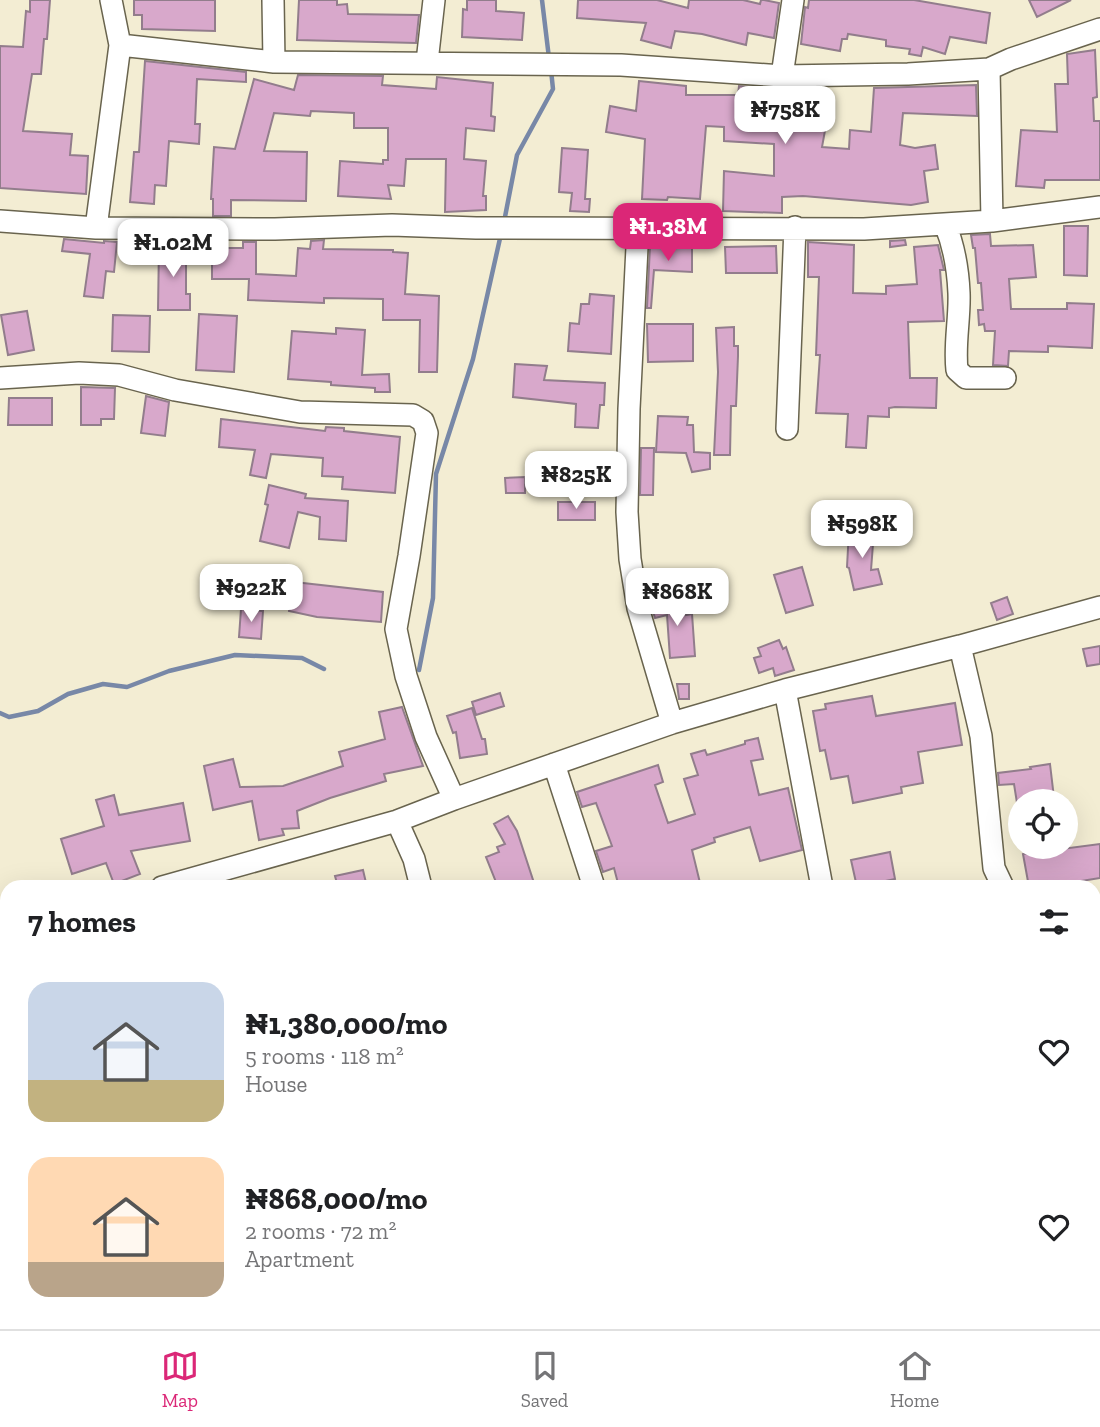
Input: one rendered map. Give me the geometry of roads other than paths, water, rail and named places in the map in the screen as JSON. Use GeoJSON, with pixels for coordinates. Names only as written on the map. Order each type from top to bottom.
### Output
{"type":"FeatureCollection","features":[{"type":"Feature","properties":{"kind":"street"},"geometry":{"type":"LineString","coordinates":[[96,228],[120,45],[111,0]]}},
{"type":"Feature","properties":{"kind":"street"},"geometry":{"type":"LineString","coordinates":[[274,0],[274,62]]}},
{"type":"Feature","properties":{"kind":"street"},"geometry":{"type":"LineString","coordinates":[[427,62],[434,0]]}},
{"type":"Feature","properties":{"kind":"street"},"geometry":{"type":"LineString","coordinates":[[782,76],[793,0]]}},
{"type":"Feature","properties":{"kind":"street"},"geometry":{"type":"LineString","coordinates":[[120,45],[274,62],[621,65],[782,76],[989,69],[1100,29]]}},
{"type":"Feature","properties":{"kind":"street"},"geometry":{"type":"LineString","coordinates":[[989,69],[992,221]]}},
{"type":"Feature","properties":{"kind":"street"},"geometry":{"type":"LineString","coordinates":[[0,221],[96,228],[275,229],[392,225],[476,228],[864,229],[992,221],[1100,207]]}},
{"type":"Feature","properties":{"kind":"street"},"geometry":{"type":"LineString","coordinates":[[945,224],[954,245],[959,295],[955,354],[957,370],[966,378],[1005,378]]}},
{"type":"Feature","properties":{"kind":"street"},"geometry":{"type":"LineString","coordinates":[[787,429],[795,227]]}},
{"type":"Feature","properties":{"kind":"street"},"geometry":{"type":"LineString","coordinates":[[638,228],[629,409],[630,559],[639,608],[672,723]]}},
{"type":"Feature","properties":{"kind":"street"},"geometry":{"type":"LineString","coordinates":[[0,378],[79,373],[119,375],[175,390],[300,412],[413,415],[423,421],[427,433],[396,629],[406,676],[422,724],[454,799]]}},
{"type":"Feature","properties":{"kind":"street"},"geometry":{"type":"LineString","coordinates":[[187,880],[397,821],[672,723],[785,690],[1100,607]]}},
{"type":"Feature","properties":{"kind":"street"},"geometry":{"type":"LineString","coordinates":[[960,646],[981,736],[994,868],[1000,880]]}},
{"type":"Feature","properties":{"kind":"street"},"geometry":{"type":"LineString","coordinates":[[785,690],[818,880]]}},
{"type":"Feature","properties":{"kind":"street"},"geometry":{"type":"LineString","coordinates":[[554,764],[592,880]]}},
{"type":"Feature","properties":{"kind":"street"},"geometry":{"type":"LineString","coordinates":[[397,821],[414,859],[419,880]]}},
{"type":"Feature","properties":{"kind":"waterway"},"geometry":{"type":"LineString","coordinates":[[542,0],[549,58]]}},
{"type":"Feature","properties":{"kind":"waterway"},"geometry":{"type":"LineString","coordinates":[[504,222],[517,155],[553,89],[551,70]]}},
{"type":"Feature","properties":{"kind":"waterway"},"geometry":{"type":"LineString","coordinates":[[419,670],[433,598],[436,474],[473,359],[501,234]]}},
{"type":"Feature","properties":{"kind":"waterway"},"geometry":{"type":"LineString","coordinates":[[0,713],[9,717],[38,711],[68,694],[103,684],[127,687],[169,671],[235,655],[302,658],[324,669]]}}]}
